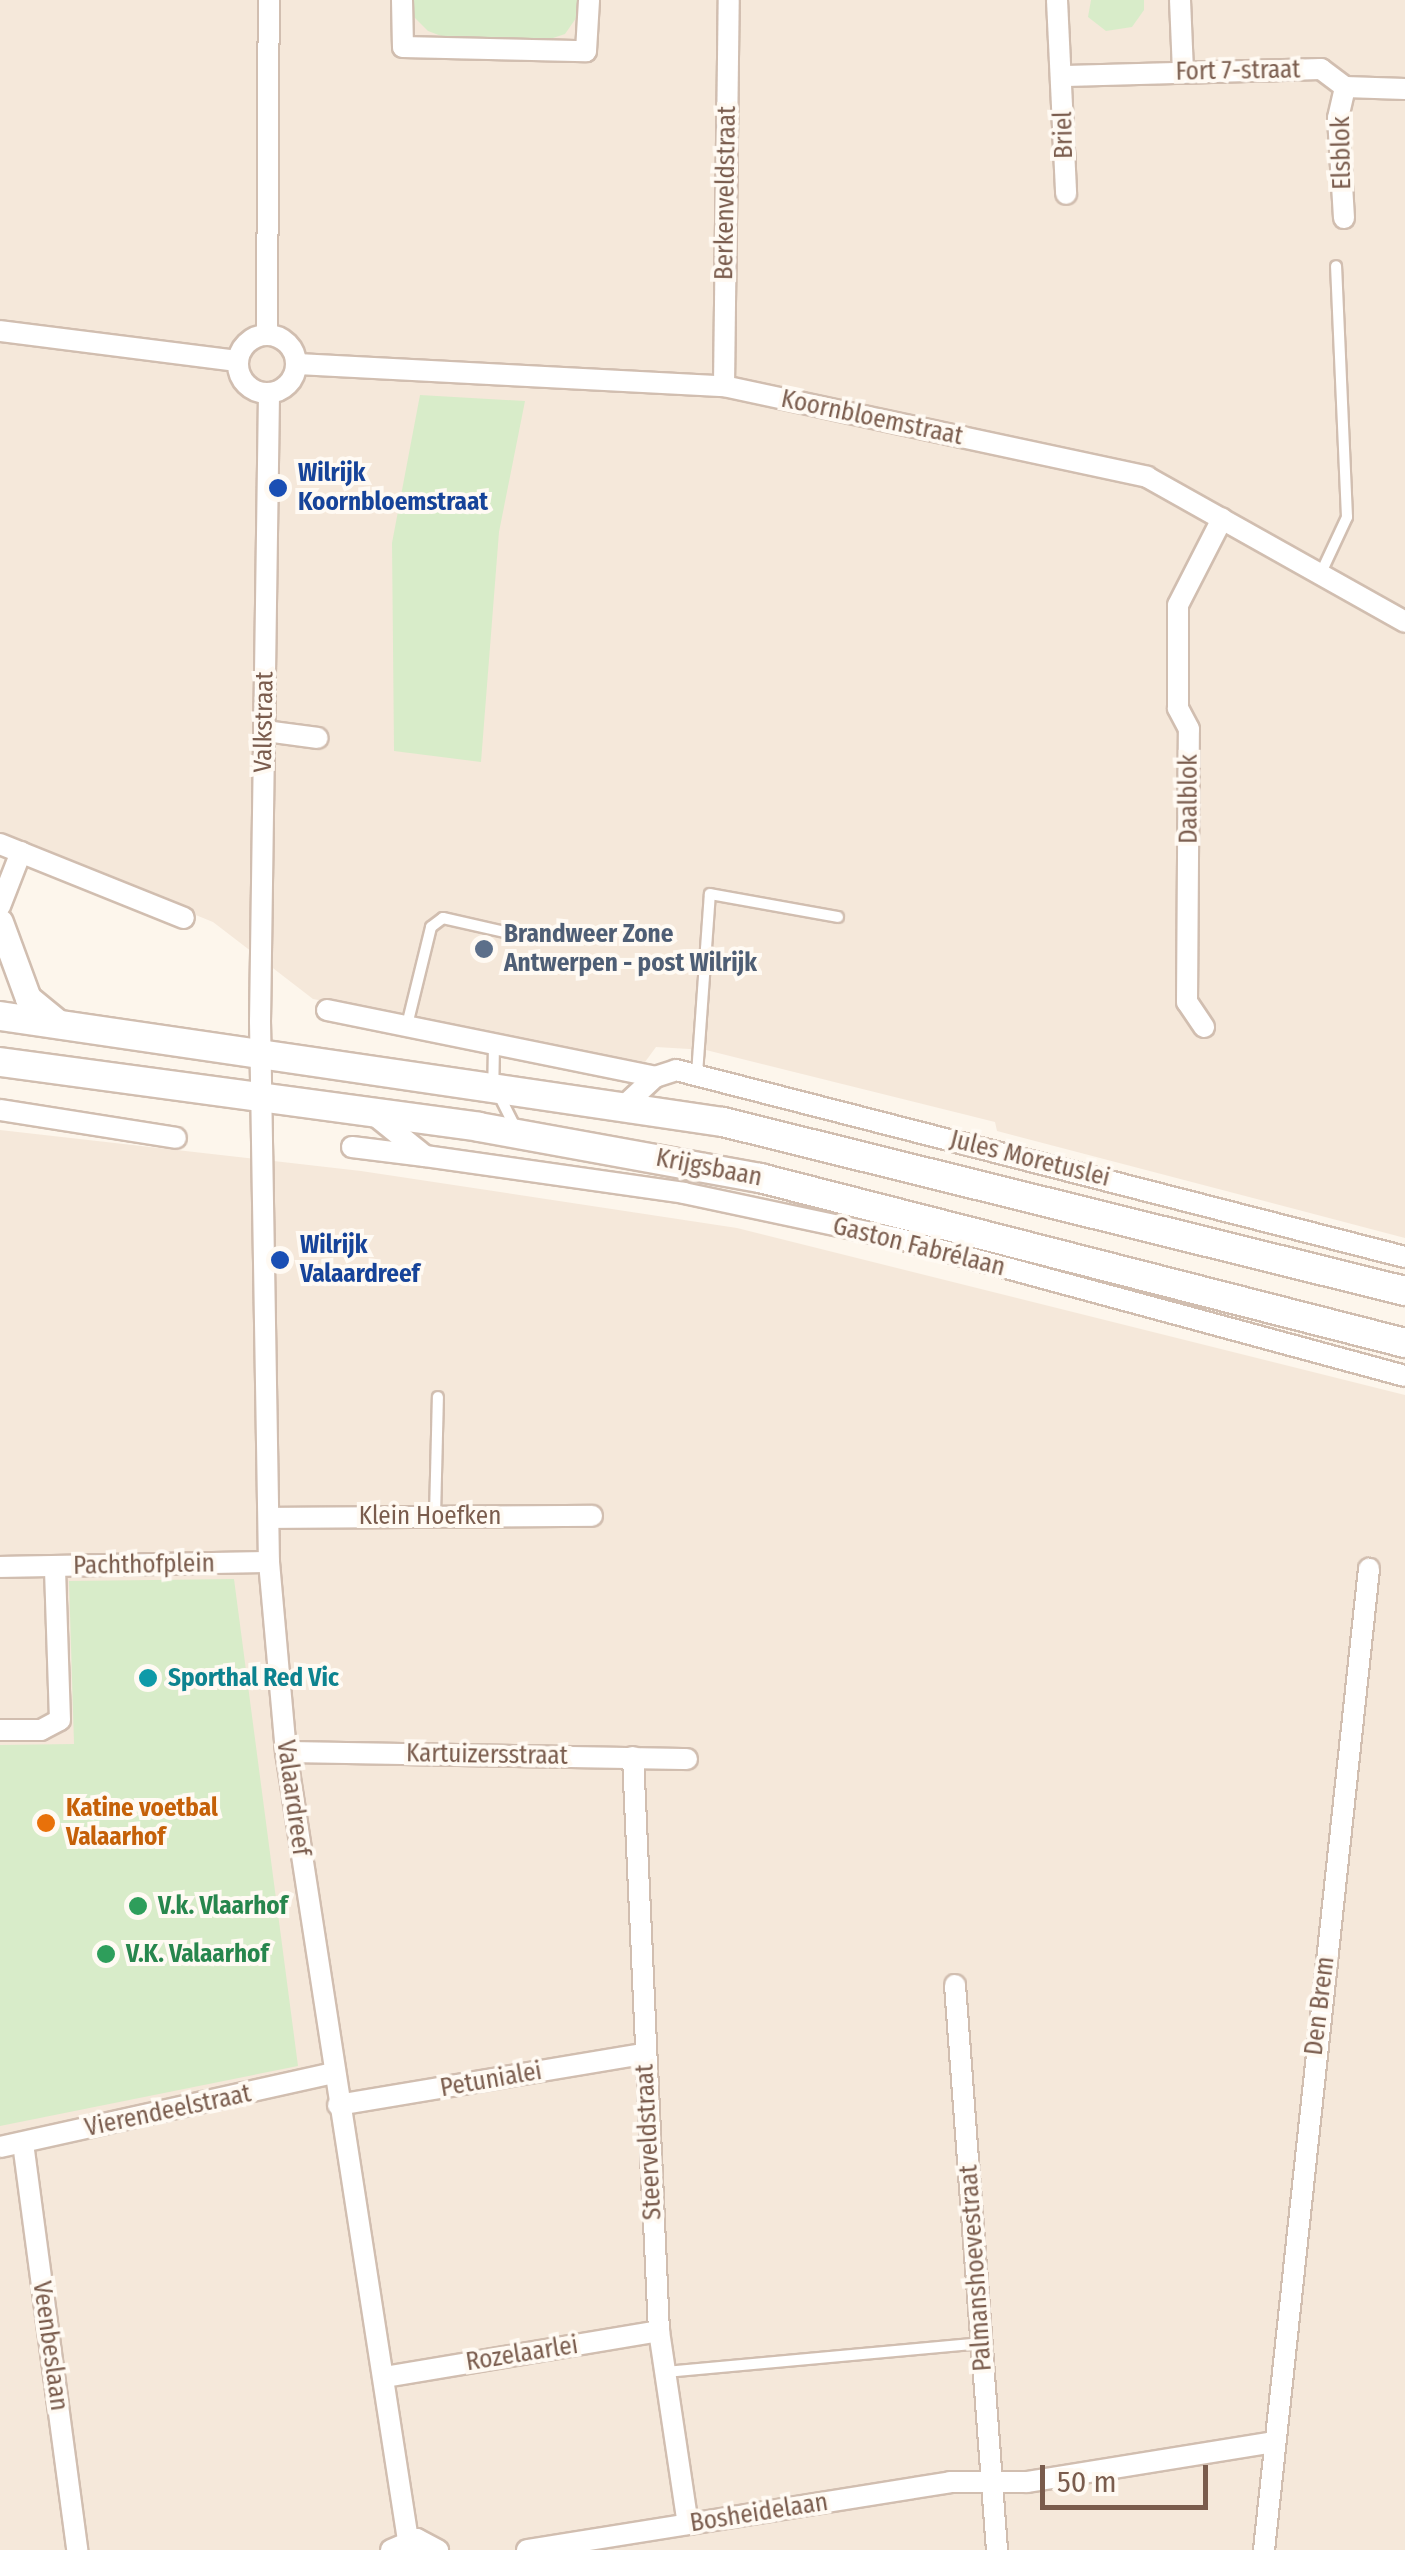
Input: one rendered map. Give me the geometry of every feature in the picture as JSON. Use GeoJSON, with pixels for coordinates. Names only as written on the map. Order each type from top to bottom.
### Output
{"type":"FeatureCollection","features":[{"type":"Feature","properties":{"kind":"main road","name":"Krijgsbaan"},"geometry":{"type":"LineString","coordinates":[[0,1016],[494,1084],[844,1147],[1405,1291]]}},
{"type":"Feature","properties":{"kind":"main road","name":"Krijgsbaan"},"geometry":{"type":"LineString","coordinates":[[0,1062],[519,1134],[874,1203],[1405,1343]]}},
{"type":"Feature","properties":{"kind":"street"},"geometry":{"type":"LineString","coordinates":[[267,334],[269,0]]}},
{"type":"Feature","properties":{"kind":"street"},"geometry":{"type":"LineString","coordinates":[[402,0],[402,48],[586,51],[589,0]]}},
{"type":"Feature","properties":{"kind":"street","name":"Berkenveldstraat"},"geometry":{"type":"LineString","coordinates":[[724,386],[729,0]]}},
{"type":"Feature","properties":{"kind":"street","name":"Briel"},"geometry":{"type":"LineString","coordinates":[[1058,0],[1066,76],[1066,194]]}},
{"type":"Feature","properties":{"kind":"street"},"geometry":{"type":"LineString","coordinates":[[1180,0],[1183,72]]}},
{"type":"Feature","properties":{"kind":"street","name":"Fort 7-straat"},"geometry":{"type":"LineString","coordinates":[[1066,76],[1321,69],[1346,87],[1405,89]]}},
{"type":"Feature","properties":{"kind":"street","name":"Elsblok"},"geometry":{"type":"LineString","coordinates":[[1344,218],[1338,118],[1346,87]]}},
{"type":"Feature","properties":{"kind":"street"},"geometry":{"type":"LineString","coordinates":[[0,331],[238,361]]}},
{"type":"Feature","properties":{"kind":"street"},"geometry":{"type":"LineString","coordinates":[[267,334],[294,349],[298,364],[293,379],[269,394],[251,389],[238,361],[242,347],[267,334]]}},
{"type":"Feature","properties":{"kind":"street","name":"Koornbloemstraat"},"geometry":{"type":"LineString","coordinates":[[298,364],[724,386],[1147,477],[1405,622]]}},
{"type":"Feature","properties":{"kind":"street","name":"Valkstraat"},"geometry":{"type":"LineString","coordinates":[[262,1050],[269,394]]}},
{"type":"Feature","properties":{"kind":"street","name":"Daalblok"},"geometry":{"type":"LineString","coordinates":[[1204,1027],[1186,1002],[1189,729],[1178,708],[1178,605],[1222,520]]}},
{"type":"Feature","properties":{"kind":"street"},"geometry":{"type":"LineString","coordinates":[[264,731],[318,738]]}},
{"type":"Feature","properties":{"kind":"street"},"geometry":{"type":"LineString","coordinates":[[0,844],[184,918]]}},
{"type":"Feature","properties":{"kind":"street"},"geometry":{"type":"LineString","coordinates":[[0,906],[21,852]]}},
{"type":"Feature","properties":{"kind":"street"},"geometry":{"type":"LineString","coordinates":[[0,922],[6,976],[61,1025]]}},
{"type":"Feature","properties":{"kind":"street","name":"Jules Moretuslei"},"geometry":{"type":"LineString","coordinates":[[327,1010],[655,1077],[676,1070],[1405,1257]]}},
{"type":"Feature","properties":{"kind":"street","name":"Valaardreef"},"geometry":{"type":"LineString","coordinates":[[262,1050],[269,1562],[286,1752],[338,2105],[384,2377],[399,2545]]}},
{"type":"Feature","properties":{"kind":"street"},"geometry":{"type":"LineString","coordinates":[[625,1105],[655,1077]]}},
{"type":"Feature","properties":{"kind":"street"},"geometry":{"type":"LineString","coordinates":[[0,1110],[176,1138]]}},
{"type":"Feature","properties":{"kind":"street"},"geometry":{"type":"LineString","coordinates":[[373,1114],[425,1156]]}},
{"type":"Feature","properties":{"kind":"street","name":"Gaston Fabrélaan"},"geometry":{"type":"LineString","coordinates":[[352,1146],[684,1193],[896,1238],[1405,1376]]}},
{"type":"Feature","properties":{"kind":"street","name":"Klein Hoefken"},"geometry":{"type":"LineString","coordinates":[[268,1518],[592,1516]]}},
{"type":"Feature","properties":{"kind":"street","name":"Pachthofplein"},"geometry":{"type":"LineString","coordinates":[[0,1730],[41,1730],[60,1720],[55,1567],[269,1562]]}},
{"type":"Feature","properties":{"kind":"street"},"geometry":{"type":"LineString","coordinates":[[0,1567],[55,1567]]}},
{"type":"Feature","properties":{"kind":"street","name":"Den Brem"},"geometry":{"type":"LineString","coordinates":[[1264,2550],[1368,1569]]}},
{"type":"Feature","properties":{"kind":"street","name":"Kartuizersstraat"},"geometry":{"type":"LineString","coordinates":[[286,1752],[688,1759]]}},
{"type":"Feature","properties":{"kind":"street","name":"Steerveldstraat"},"geometry":{"type":"LineString","coordinates":[[634,1757],[659,2332],[688,2524]]}},
{"type":"Feature","properties":{"kind":"street","name":"Palmanshoevestraat"},"geometry":{"type":"LineString","coordinates":[[955,1985],[997,2550]]}},
{"type":"Feature","properties":{"kind":"street","name":"Petunialei"},"geometry":{"type":"LineString","coordinates":[[338,2105],[644,2054]]}},
{"type":"Feature","properties":{"kind":"street","name":"Vierendeelstraat"},"geometry":{"type":"LineString","coordinates":[[0,2146],[335,2074]]}},
{"type":"Feature","properties":{"kind":"street","name":"Veenbeslaan"},"geometry":{"type":"LineString","coordinates":[[22,2143],[77,2550]]}},
{"type":"Feature","properties":{"kind":"street","name":"Rozelaarlei"},"geometry":{"type":"LineString","coordinates":[[384,2377],[659,2332]]}},
{"type":"Feature","properties":{"kind":"street"},"geometry":{"type":"LineString","coordinates":[[992,2484],[1273,2442]]}},
{"type":"Feature","properties":{"kind":"street","name":"Bosheidelaan"},"geometry":{"type":"LineString","coordinates":[[527,2550],[950,2482],[992,2484]]}},
{"type":"Feature","properties":{"kind":"street"},"geometry":{"type":"LineString","coordinates":[[399,2545],[438,2550]]}},
{"type":"Feature","properties":{"kind":"lane"},"geometry":{"type":"LineString","coordinates":[[1319,576],[1347,517],[1336,266]]}},
{"type":"Feature","properties":{"kind":"lane"},"geometry":{"type":"LineString","coordinates":[[697,1075],[710,894],[838,918]]}},
{"type":"Feature","properties":{"kind":"lane"},"geometry":{"type":"LineString","coordinates":[[407,1025],[431,927],[443,918],[532,938]]}},
{"type":"Feature","properties":{"kind":"lane"},"geometry":{"type":"LineString","coordinates":[[494,1043],[494,1084],[519,1134]]}},
{"type":"Feature","properties":{"kind":"lane"},"geometry":{"type":"LineString","coordinates":[[435,1516],[438,1397]]}},
{"type":"Feature","properties":{"kind":"lane"},"geometry":{"type":"LineString","coordinates":[[664,2372],[981,2343]]}},
{"type":"Feature","properties":{"kind":"shaded area"},"geometry":{"type":"Polygon","coordinates":[[[0,0],[1405,0],[1405,1238],[997,1131],[995,1122],[706,1050],[656,1047],[645,1062],[313,999],[213,922],[0,836],[0,0]]]}},
{"type":"Feature","properties":{"kind":"shaded area"},"geometry":{"type":"Polygon","coordinates":[[[0,1130],[361,1171],[737,1228],[1405,1395],[1405,2550],[0,2550],[0,1130]]]}},
{"type":"Feature","properties":{"kind":"green space"},"geometry":{"type":"Polygon","coordinates":[[[413,0],[582,0],[581,11],[565,34],[541,42],[452,40],[428,31],[413,16],[413,0]]]}},
{"type":"Feature","properties":{"kind":"green space"},"geometry":{"type":"Polygon","coordinates":[[[1091,0],[1144,0],[1144,10],[1132,27],[1106,31],[1088,17],[1091,0]]]}},
{"type":"Feature","properties":{"kind":"green space"},"geometry":{"type":"Polygon","coordinates":[[[420,395],[525,401],[499,532],[481,762],[394,751],[392,543],[420,395]]]}},
{"type":"Feature","properties":{"kind":"green space","name":"V.k. Vlaarhof"},"geometry":{"type":"Polygon","coordinates":[[[234,1579],[298,2066],[0,2126],[0,1745],[74,1744],[69,1581],[234,1579]]]}},
{"type":"Feature","properties":{"kind":"place","name":"Wilrijk Koornbloemstraat"},"geometry":{"type":"Point","coordinates":[278,488]}},
{"type":"Feature","properties":{"kind":"place","name":"Brandweer Zone Antwerpen - post Wilrijk"},"geometry":{"type":"Point","coordinates":[484,949]}},
{"type":"Feature","properties":{"kind":"place","name":"Wilrijk Valaardreef"},"geometry":{"type":"Point","coordinates":[280,1260]}},
{"type":"Feature","properties":{"kind":"place","name":"Sporthal Red Vic"},"geometry":{"type":"Point","coordinates":[148,1678]}},
{"type":"Feature","properties":{"kind":"place","name":"Katine voetbal Valaarhof"},"geometry":{"type":"Point","coordinates":[46,1823]}},
{"type":"Feature","properties":{"kind":"place","name":"V.k. Vlaarhof"},"geometry":{"type":"Point","coordinates":[138,1906]}},
{"type":"Feature","properties":{"kind":"place","name":"V.K. Valaarhof"},"geometry":{"type":"Point","coordinates":[106,1954]}}]}
